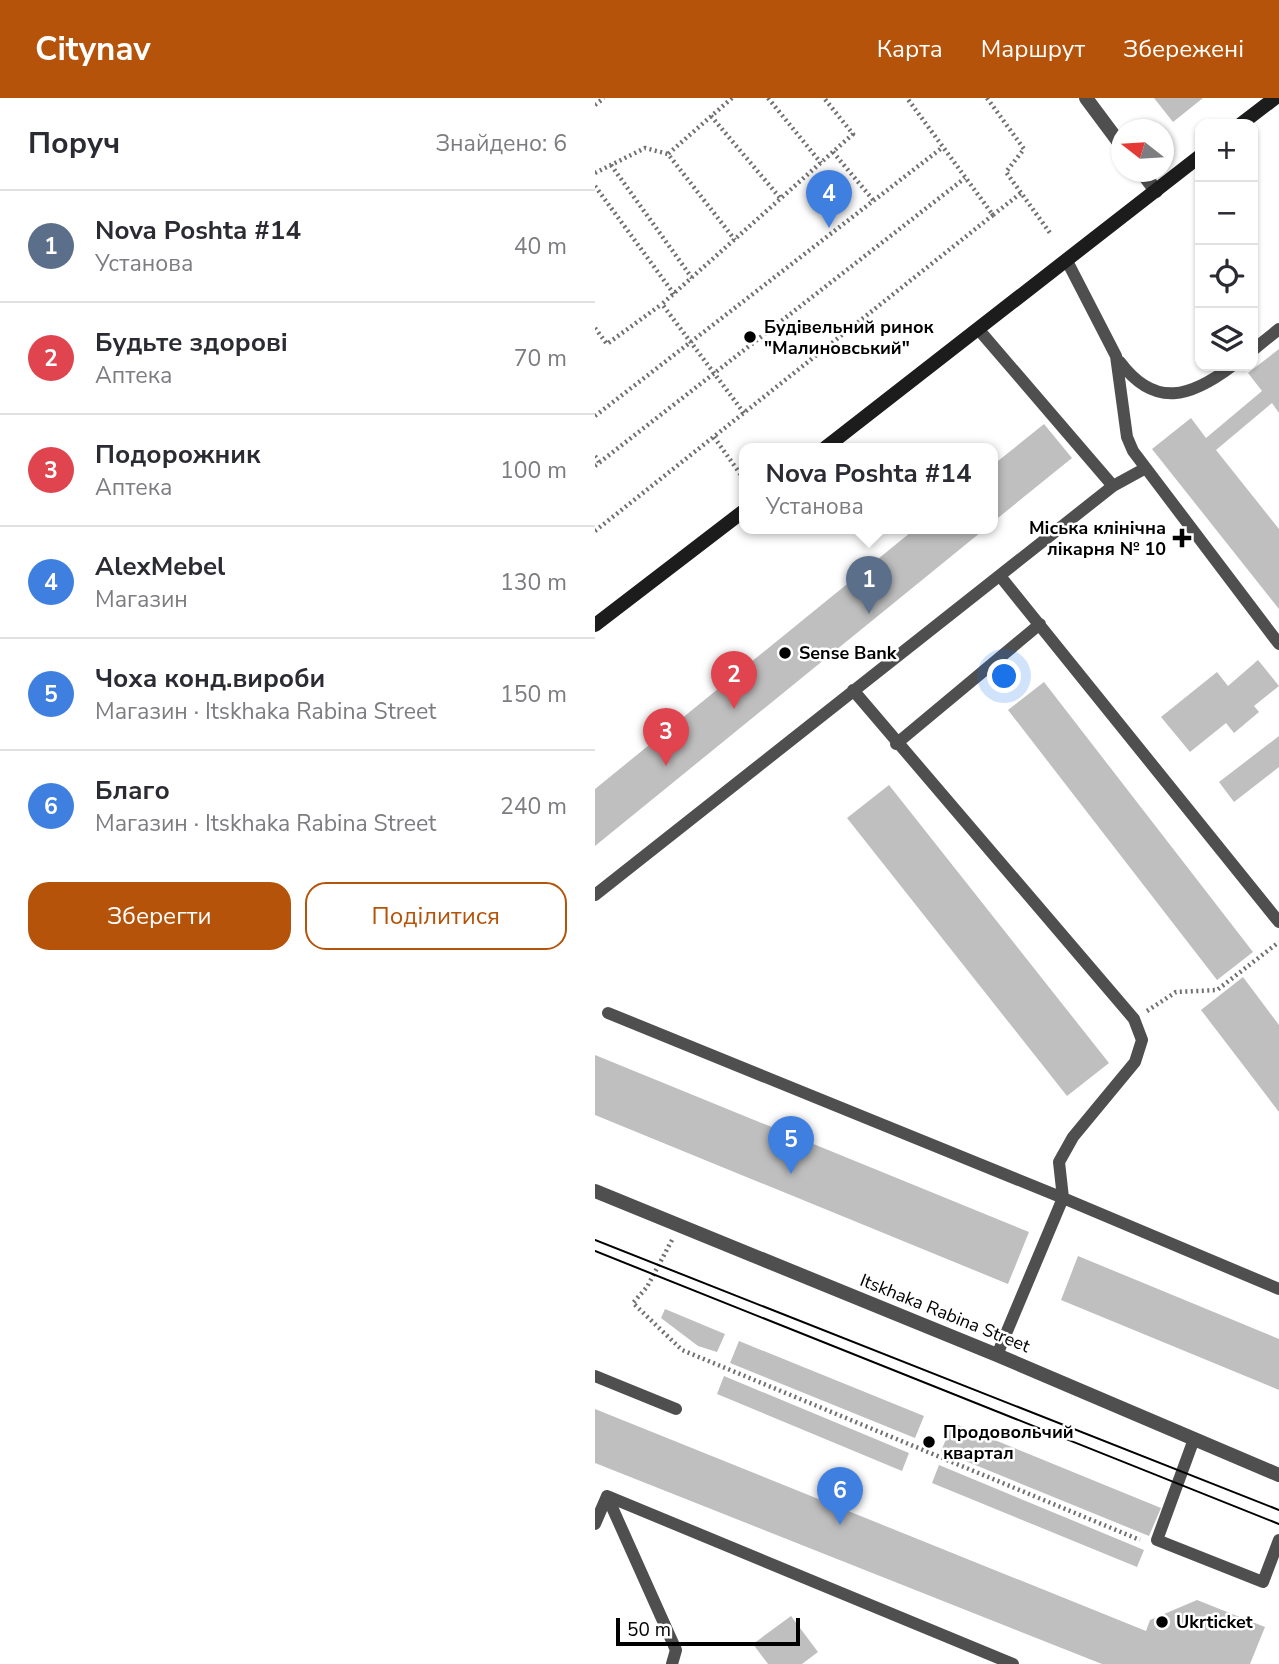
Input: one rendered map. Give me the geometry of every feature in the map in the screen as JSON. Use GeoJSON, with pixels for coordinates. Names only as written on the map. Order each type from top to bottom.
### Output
{"type":"FeatureCollection","features":[{"type":"Feature","properties":{"kind":"main road"},"geometry":{"type":"LineString","coordinates":[[1248,119],[1275,98]]}},
{"type":"Feature","properties":{"kind":"main road"},"geometry":{"type":"LineString","coordinates":[[832,443],[1195,160]]}},
{"type":"Feature","properties":{"kind":"main road"},"geometry":{"type":"LineString","coordinates":[[595,625],[739,515]]}},
{"type":"Feature","properties":{"kind":"street"},"geometry":{"type":"LineString","coordinates":[[1086,98],[1111,131]]}},
{"type":"Feature","properties":{"kind":"street"},"geometry":{"type":"LineString","coordinates":[[1149,182],[1156,191]]}},
{"type":"Feature","properties":{"kind":"street","name":"Itskhaka Rabina Street"},"geometry":{"type":"LineString","coordinates":[[595,1191],[997,1355],[1279,1475]]}},
{"type":"Feature","properties":{"kind":"lane"},"geometry":{"type":"LineString","coordinates":[[1067,261],[1116,356],[1139,383],[1168,393],[1191,392],[1225,371]]}},
{"type":"Feature","properties":{"kind":"lane"},"geometry":{"type":"LineString","coordinates":[[1258,346],[1279,329]]}},
{"type":"Feature","properties":{"kind":"lane"},"geometry":{"type":"LineString","coordinates":[[979,330],[1113,485]]}},
{"type":"Feature","properties":{"kind":"lane"},"geometry":{"type":"LineString","coordinates":[[1116,356],[1127,437],[1145,468],[1277,638]]}},
{"type":"Feature","properties":{"kind":"lane"},"geometry":{"type":"LineString","coordinates":[[595,895],[1113,485],[1145,468]]}},
{"type":"Feature","properties":{"kind":"lane"},"geometry":{"type":"LineString","coordinates":[[1000,576],[1279,922]]}},
{"type":"Feature","properties":{"kind":"lane"},"geometry":{"type":"LineString","coordinates":[[896,744],[1040,624]]}},
{"type":"Feature","properties":{"kind":"lane"},"geometry":{"type":"LineString","coordinates":[[853,690],[896,744],[1134,1019],[1142,1040],[1135,1062],[1073,1137],[1059,1162],[1063,1198],[997,1355]]}},
{"type":"Feature","properties":{"kind":"lane"},"geometry":{"type":"LineString","coordinates":[[608,1013],[1279,1289]]}},
{"type":"Feature","properties":{"kind":"lane"},"geometry":{"type":"LineString","coordinates":[[595,1376],[676,1409]]}},
{"type":"Feature","properties":{"kind":"lane"},"geometry":{"type":"LineString","coordinates":[[1194,1439],[1157,1539],[1263,1582],[1279,1541]]}},
{"type":"Feature","properties":{"kind":"lane"},"geometry":{"type":"LineString","coordinates":[[595,1524],[607,1496]]}},
{"type":"Feature","properties":{"kind":"lane"},"geometry":{"type":"LineString","coordinates":[[607,1496],[676,1650],[672,1664]]}},
{"type":"Feature","properties":{"kind":"lane"},"geometry":{"type":"LineString","coordinates":[[607,1496],[1013,1664]]}},
{"type":"Feature","properties":{"kind":"path"},"geometry":{"type":"LineString","coordinates":[[595,105],[604,98]]}},
{"type":"Feature","properties":{"kind":"path"},"geometry":{"type":"LineString","coordinates":[[667,154],[732,98]]}},
{"type":"Feature","properties":{"kind":"path"},"geometry":{"type":"LineString","coordinates":[[768,98],[821,163]]}},
{"type":"Feature","properties":{"kind":"path"},"geometry":{"type":"LineString","coordinates":[[595,328],[607,344],[662,304],[853,134],[824,98]]}},
{"type":"Feature","properties":{"kind":"path"},"geometry":{"type":"LineString","coordinates":[[907,98],[993,215]]}},
{"type":"Feature","properties":{"kind":"path"},"geometry":{"type":"LineString","coordinates":[[987,98],[1024,149],[1006,172],[1050,233]]}},
{"type":"Feature","properties":{"kind":"path"},"geometry":{"type":"LineString","coordinates":[[711,116],[781,199]]}},
{"type":"Feature","properties":{"kind":"path"},"geometry":{"type":"LineString","coordinates":[[595,416],[943,147]]}},
{"type":"Feature","properties":{"kind":"path"},"geometry":{"type":"LineString","coordinates":[[595,173],[645,148],[667,154],[735,240]]}},
{"type":"Feature","properties":{"kind":"path"},"geometry":{"type":"LineString","coordinates":[[833,152],[874,201]]}},
{"type":"Feature","properties":{"kind":"path"},"geometry":{"type":"LineString","coordinates":[[611,165],[692,278]]}},
{"type":"Feature","properties":{"kind":"path"},"geometry":{"type":"LineString","coordinates":[[595,456],[597,464],[712,371],[965,178]]}},
{"type":"Feature","properties":{"kind":"path"},"geometry":{"type":"LineString","coordinates":[[595,186],[674,294]]}},
{"type":"Feature","properties":{"kind":"path"},"geometry":{"type":"LineString","coordinates":[[595,531],[1021,193]]}},
{"type":"Feature","properties":{"kind":"path"},"geometry":{"type":"LineString","coordinates":[[662,304],[744,413]]}},
{"type":"Feature","properties":{"kind":"path"},"geometry":{"type":"LineString","coordinates":[[714,437],[739,472]]}},
{"type":"Feature","properties":{"kind":"path"},"geometry":{"type":"LineString","coordinates":[[1134,1019],[1176,992],[1217,990],[1279,942]]}},
{"type":"Feature","properties":{"kind":"path"},"geometry":{"type":"LineString","coordinates":[[680,1225],[647,1287],[633,1303],[682,1350],[1148,1544],[1157,1539]]}},
{"type":"Feature","properties":{"kind":"building"},"geometry":{"type":"Polygon","coordinates":[[[1154,98],[1203,98],[1174,121],[1154,98]]]}},
{"type":"Feature","properties":{"kind":"building"},"geometry":{"type":"Polygon","coordinates":[[[1279,349],[1279,413],[1272,403],[1216,450],[1279,529],[1279,609],[1152,449],[1191,418],[1206,438],[1262,391],[1248,373],[1258,371],[1258,365],[1279,349]]]}},
{"type":"Feature","properties":{"kind":"building"},"geometry":{"type":"Polygon","coordinates":[[[1044,424],[1072,458],[998,518],[998,461],[1044,424]]]}},
{"type":"Feature","properties":{"kind":"building"},"geometry":{"type":"Polygon","coordinates":[[[909,534],[979,534],[595,846],[595,789],[909,534]]]}},
{"type":"Feature","properties":{"kind":"building"},"geometry":{"type":"Polygon","coordinates":[[[1258,660],[1279,686],[1254,706],[1259,712],[1234,733],[1226,723],[1190,752],[1161,717],[1217,672],[1228,686],[1258,660]]]}},
{"type":"Feature","properties":{"kind":"building"},"geometry":{"type":"Polygon","coordinates":[[[1044,682],[1253,952],[1217,980],[1008,710],[1044,682]]]}},
{"type":"Feature","properties":{"kind":"building"},"geometry":{"type":"Polygon","coordinates":[[[1279,736],[1279,767],[1234,802],[1219,782],[1279,736]]]}},
{"type":"Feature","properties":{"kind":"building"},"geometry":{"type":"Polygon","coordinates":[[[889,785],[1109,1063],[1067,1096],[847,818],[889,785]]]}},
{"type":"Feature","properties":{"kind":"building"},"geometry":{"type":"Polygon","coordinates":[[[1243,977],[1279,1025],[1279,1112],[1201,1010],[1243,977]]]}},
{"type":"Feature","properties":{"kind":"building"},"geometry":{"type":"Polygon","coordinates":[[[595,1055],[1029,1232],[1008,1284],[595,1115],[595,1055]]]}},
{"type":"Feature","properties":{"kind":"building"},"geometry":{"type":"Polygon","coordinates":[[[1078,1256],[1279,1339],[1279,1390],[1061,1300],[1078,1256]]]}},
{"type":"Feature","properties":{"kind":"building"},"geometry":{"type":"Polygon","coordinates":[[[665,1309],[725,1334],[717,1352],[698,1346],[661,1318],[665,1309]]]}},
{"type":"Feature","properties":{"kind":"building"},"geometry":{"type":"Polygon","coordinates":[[[739,1341],[924,1416],[915,1438],[730,1363],[739,1341]]]}},
{"type":"Feature","properties":{"kind":"building"},"geometry":{"type":"Polygon","coordinates":[[[724,1376],[909,1453],[902,1471],[717,1394],[724,1376]]]}},
{"type":"Feature","properties":{"kind":"building"},"geometry":{"type":"Polygon","coordinates":[[[595,1409],[1146,1631],[1150,1620],[1197,1600],[1265,1627],[1250,1664],[1102,1664],[595,1463],[595,1409]]]}},
{"type":"Feature","properties":{"kind":"building"},"geometry":{"type":"Polygon","coordinates":[[[953,1423],[1161,1508],[1149,1536],[941,1451],[953,1423]]]}},
{"type":"Feature","properties":{"kind":"building"},"geometry":{"type":"Polygon","coordinates":[[[939,1465],[1144,1550],[1137,1567],[932,1483],[939,1465]]]}},
{"type":"Feature","properties":{"kind":"building"},"geometry":{"type":"Polygon","coordinates":[[[791,1616],[818,1652],[802,1664],[768,1664],[753,1644],[791,1616]]]}},
{"type":"Feature","properties":{"kind":"tram line"},"geometry":{"type":"LineString","coordinates":[[595,1240],[1279,1510]]}},
{"type":"Feature","properties":{"kind":"tram line"},"geometry":{"type":"LineString","coordinates":[[595,1251],[1279,1524]]}},
{"type":"Feature","properties":{"kind":"place","name":"AlexMebel"},"geometry":{"type":"Point","coordinates":[829,228]}},
{"type":"Feature","properties":{"kind":"place","name":"Будівельний ринок \"Малиновський\""},"geometry":{"type":"Point","coordinates":[750,337]}},
{"type":"Feature","properties":{"kind":"place","name":"Міська клінічна лікарня № 10"},"geometry":{"type":"Point","coordinates":[1182,538]}},
{"type":"Feature","properties":{"kind":"place","name":"Nova Poshta #14"},"geometry":{"type":"Point","coordinates":[869,614]}},
{"type":"Feature","properties":{"kind":"place","name":"Sense Bank"},"geometry":{"type":"Point","coordinates":[785,653]}},
{"type":"Feature","properties":{"kind":"place","name":"Будьте здорові"},"geometry":{"type":"Point","coordinates":[734,709]}},
{"type":"Feature","properties":{"kind":"place","name":"Подорожник"},"geometry":{"type":"Point","coordinates":[666,766]}},
{"type":"Feature","properties":{"kind":"place","name":"Чоха конд.вироби"},"geometry":{"type":"Point","coordinates":[791,1174]}},
{"type":"Feature","properties":{"kind":"place","name":"Продовольчий квартал"},"geometry":{"type":"Point","coordinates":[929,1442]}},
{"type":"Feature","properties":{"kind":"place","name":"Благо"},"geometry":{"type":"Point","coordinates":[840,1525]}},
{"type":"Feature","properties":{"kind":"place","name":"Ukrticket"},"geometry":{"type":"Point","coordinates":[1162,1622]}}]}
